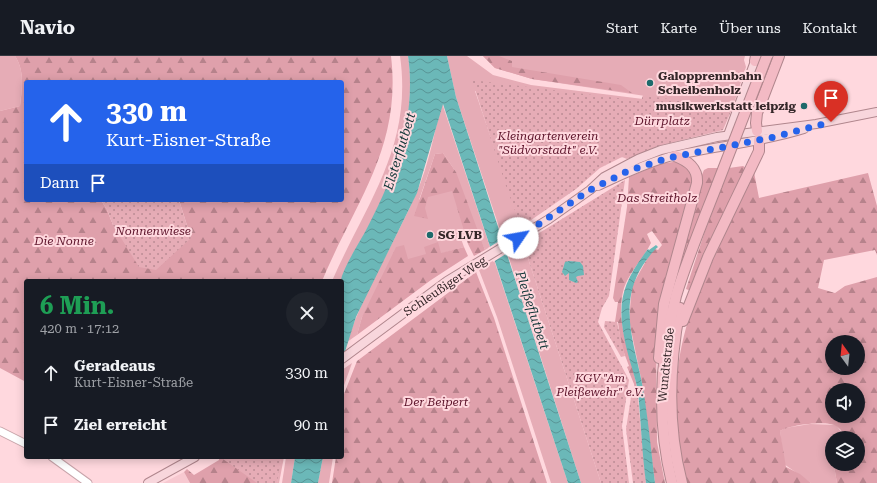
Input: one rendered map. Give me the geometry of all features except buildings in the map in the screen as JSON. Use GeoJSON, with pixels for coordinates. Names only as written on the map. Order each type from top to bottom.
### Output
{"type":"FeatureCollection","features":[{"type":"Feature","properties":{"kind":"highway","name":"Wundtstraße"},"geometry":{"type":"LineString","coordinates":[[672,483],[664,442],[662,394],[664,358],[671,319],[677,295],[693,250],[767,56]]}},
{"type":"Feature","properties":{"kind":"highway"},"geometry":{"type":"LineString","coordinates":[[674,347],[708,257],[760,151],[756,123],[757,113],[778,56]]}},
{"type":"Feature","properties":{"kind":"highway"},"geometry":{"type":"LineString","coordinates":[[662,394],[659,356],[664,304],[697,178],[693,167],[675,156]]}},
{"type":"Feature","properties":{"kind":"highway","name":"Wundtstraße"},"geometry":{"type":"LineString","coordinates":[[682,483],[674,439],[672,413],[674,347],[682,296],[693,250]]}},
{"type":"Feature","properties":{"kind":"main road"},"geometry":{"type":"LineString","coordinates":[[728,135],[755,58]]}},
{"type":"Feature","properties":{"kind":"main road"},"geometry":{"type":"LineString","coordinates":[[758,136],[877,112]]}},
{"type":"Feature","properties":{"kind":"main road","name":"Schleußiger Weg"},"geometry":{"type":"LineString","coordinates":[[590,190],[604,177],[642,157],[681,145],[728,135],[758,136]]}},
{"type":"Feature","properties":{"kind":"main road","name":"Schleußiger Weg"},"geometry":{"type":"LineString","coordinates":[[344,357],[442,285],[518,238],[590,190],[628,171],[675,156],[758,136]]}},
{"type":"Feature","properties":{"kind":"main road"},"geometry":{"type":"LineString","coordinates":[[148,483],[191,459]]}},
{"type":"Feature","properties":{"kind":"street"},"geometry":{"type":"LineString","coordinates":[[0,431],[24,443]]}},
{"type":"Feature","properties":{"kind":"street"},"geometry":{"type":"LineString","coordinates":[[55,459],[88,483]]}},
{"type":"Feature","properties":{"kind":"shaded area"},"geometry":{"type":"Polygon","coordinates":[[[184,472],[190,483],[163,483],[184,472]]]}},
{"type":"Feature","properties":{"kind":"green space"},"geometry":{"type":"Polygon","coordinates":[[[0,56],[15,56],[22,74],[22,80],[20,106],[0,111],[0,56]]]}},
{"type":"Feature","properties":{"kind":"green space","name":"Die Nonne"},"geometry":{"type":"Polygon","coordinates":[[[15,56],[391,56],[393,89],[390,119],[383,147],[373,173],[323,279],[24,279],[24,381],[0,368],[0,111],[20,106],[22,74],[15,56]]]}},
{"type":"Feature","properties":{"kind":"green space"},"geometry":{"type":"Polygon","coordinates":[[[400,56],[408,56],[410,74],[409,110],[397,162],[384,196],[342,279],[333,279],[384,173],[393,147],[400,119],[402,89],[400,56]]]}},
{"type":"Feature","properties":{"kind":"green space"},"geometry":{"type":"Polygon","coordinates":[[[447,56],[467,56],[493,75],[531,85],[643,99],[644,108],[475,91],[521,227],[503,239],[456,97],[447,56]]]}},
{"type":"Feature","properties":{"kind":"green space","name":"Galopprennbahn Scheibenholz"},"geometry":{"type":"Polygon","coordinates":[[[483,56],[745,56],[744,60],[746,67],[732,109],[532,79],[495,68],[483,56]]]}},
{"type":"Feature","properties":{"kind":"green space"},"geometry":{"type":"Polygon","coordinates":[[[483,56],[499,56],[512,61],[512,67],[621,85],[632,93],[532,79],[495,68],[483,56]]]}},
{"type":"Feature","properties":{"kind":"green space","name":"Kleingartenverein \"Südvorstadt\" e.V."},"geometry":{"type":"Polygon","coordinates":[[[472,80],[641,101],[643,95],[732,109],[723,130],[658,146],[627,159],[622,157],[600,168],[576,189],[521,227],[506,186],[472,80]]]}},
{"type":"Feature","properties":{"kind":"green space"},"geometry":{"type":"Polygon","coordinates":[[[442,103],[490,247],[485,250],[477,231],[460,236],[464,247],[401,265],[362,317],[357,335],[347,342],[362,304],[421,183],[442,103]],[[443,153],[435,154],[419,200],[456,172],[443,153]]]}},
{"type":"Feature","properties":{"kind":"green space"},"geometry":{"type":"Polygon","coordinates":[[[443,153],[456,172],[485,250],[474,256],[468,244],[452,191],[428,197],[425,208],[428,219],[414,216],[435,154],[443,153]]]}},
{"type":"Feature","properties":{"kind":"green space","name":"Das Streitholz"},"geometry":{"type":"Polygon","coordinates":[[[680,161],[686,165],[693,177],[661,295],[656,334],[657,442],[665,483],[655,483],[642,383],[629,320],[632,286],[651,252],[655,249],[658,250],[662,245],[652,231],[647,234],[651,243],[627,282],[621,302],[623,330],[638,398],[636,398],[634,384],[627,367],[629,366],[621,345],[618,322],[615,322],[618,302],[615,302],[613,298],[627,207],[629,177],[659,164],[680,161]]]}},
{"type":"Feature","properties":{"kind":"green space"},"geometry":{"type":"Polygon","coordinates":[[[743,166],[748,169],[691,291],[686,289],[705,231],[729,168],[743,166]]]}},
{"type":"Feature","properties":{"kind":"green space"},"geometry":{"type":"Polygon","coordinates":[[[708,168],[718,168],[664,312],[701,177],[704,170],[708,168]]]}},
{"type":"Feature","properties":{"kind":"green space"},"geometry":{"type":"Polygon","coordinates":[[[754,172],[759,198],[868,173],[877,206],[877,255],[875,250],[824,260],[818,288],[835,293],[845,286],[877,277],[877,483],[837,483],[835,471],[865,471],[865,431],[841,431],[831,424],[817,423],[791,427],[780,431],[786,467],[800,474],[811,483],[687,483],[678,439],[676,398],[679,359],[688,322],[716,248],[754,172]]]}},
{"type":"Feature","properties":{"kind":"green space"},"geometry":{"type":"Polygon","coordinates":[[[625,180],[609,296],[602,308],[598,322],[629,380],[622,426],[629,483],[601,483],[523,243],[625,180]]]}},
{"type":"Feature","properties":{"kind":"green space","name":"Nonnenwiese"},"geometry":{"type":"Polygon","coordinates":[[[102,202],[180,202],[191,238],[156,270],[139,267],[113,225],[102,202]]]}},
{"type":"Feature","properties":{"kind":"green space"},"geometry":{"type":"Polygon","coordinates":[[[438,242],[441,253],[464,247],[468,256],[431,280],[357,335],[362,317],[396,247],[404,245],[408,259],[426,254],[424,247],[438,242]]]}},
{"type":"Feature","properties":{"kind":"green space"},"geometry":{"type":"Polygon","coordinates":[[[523,243],[601,483],[581,483],[507,252],[523,243]]]}},
{"type":"Feature","properties":{"kind":"green space"},"geometry":{"type":"Polygon","coordinates":[[[494,260],[568,483],[551,483],[497,317],[479,270],[494,260]]]}},
{"type":"Feature","properties":{"kind":"green space","name":"Der Beipert"},"geometry":{"type":"Polygon","coordinates":[[[476,272],[494,318],[547,483],[332,483],[336,459],[344,459],[344,394],[357,361],[476,272]]]}},
{"type":"Feature","properties":{"kind":"green space","name":"KGV \"Am Pleißewehr\" e.V."},"geometry":{"type":"Polygon","coordinates":[[[605,321],[617,322],[625,356],[621,357],[604,327],[605,321]]]}},
{"type":"Feature","properties":{"kind":"green space"},"geometry":{"type":"Polygon","coordinates":[[[352,363],[344,385],[344,369],[352,363]]]}},
{"type":"Feature","properties":{"kind":"green space","name":"KGV \"Am Pleißewehr\" e.V."},"geometry":{"type":"Polygon","coordinates":[[[631,397],[638,398],[646,483],[633,483],[626,429],[631,397]]]}},
{"type":"Feature","properties":{"kind":"green space"},"geometry":{"type":"Polygon","coordinates":[[[810,424],[836,425],[841,431],[825,431],[825,471],[835,471],[837,483],[811,483],[784,464],[780,431],[785,428],[810,424]]]}},
{"type":"Feature","properties":{"kind":"green space"},"geometry":{"type":"Polygon","coordinates":[[[223,459],[281,459],[277,483],[257,483],[223,459]]]}},
{"type":"Feature","properties":{"kind":"green space"},"geometry":{"type":"Polygon","coordinates":[[[281,459],[284,459],[279,483],[277,483],[281,459]]]}},
{"type":"Feature","properties":{"kind":"green space"},"geometry":{"type":"Polygon","coordinates":[[[281,459],[277,483],[190,483],[184,472],[187,469],[194,475],[219,460],[281,459]]]}},
{"type":"Feature","properties":{"kind":"green space"},"geometry":{"type":"Polygon","coordinates":[[[286,459],[295,459],[291,483],[282,483],[286,459]]]}},
{"type":"Feature","properties":{"kind":"green space"},"geometry":{"type":"Polygon","coordinates":[[[323,459],[333,459],[329,483],[318,483],[323,459]]]}},
{"type":"Feature","properties":{"kind":"water"},"geometry":{"type":"Polygon","coordinates":[[[408,56],[447,56],[456,97],[581,483],[568,483],[443,104],[417,193],[356,317],[344,355],[344,279],[342,279],[347,264],[376,211],[394,169],[406,125],[410,80],[408,56]]]}},
{"type":"Feature","properties":{"kind":"water"},"geometry":{"type":"Polygon","coordinates":[[[656,245],[658,247],[643,265],[635,280],[631,294],[630,309],[632,338],[646,408],[655,483],[646,483],[638,392],[624,338],[621,310],[626,287],[638,262],[648,249],[649,250],[656,245]]]}},
{"type":"Feature","properties":{"kind":"water"},"geometry":{"type":"Polygon","coordinates":[[[565,262],[580,262],[583,266],[584,275],[576,277],[578,282],[576,283],[569,280],[569,273],[565,276],[562,272],[565,262]]]}},
{"type":"Feature","properties":{"kind":"water"},"geometry":{"type":"Polygon","coordinates":[[[295,459],[323,459],[318,483],[291,483],[295,459]]]}},
{"type":"Feature","properties":{"kind":"pier"},"geometry":{"type":"Polygon","coordinates":[[[504,238],[509,252],[493,262],[488,248],[504,238]]]}},
{"type":"Feature","properties":{"kind":"place","name":"Galopprennbahn Scheibenholz"},"geometry":{"type":"Point","coordinates":[650,83]}},
{"type":"Feature","properties":{"kind":"place","name":"musikwerkstatt leipzig"},"geometry":{"type":"Point","coordinates":[804,106]}},
{"type":"Feature","properties":{"kind":"place","name":"SG LVB"},"geometry":{"type":"Point","coordinates":[430,235]}},
{"type":"Feature","properties":{"kind":"route"},"geometry":{"type":"LineString","coordinates":[[518,238],[549,219],[590,190],[628,171],[655,161],[774,137],[816,124],[831,122]]}},
{"type":"Feature","properties":{"kind":"park label","name":"Dürrplatz"},"geometry":{"type":"Point","coordinates":[662,121]}},
{"type":"Feature","properties":{"kind":"water label","name":"Elsterflutbett"},"geometry":{"type":"Point","coordinates":[399,151]}},
{"type":"Feature","properties":{"kind":"water label","name":"Pleißeflutbett"},"geometry":{"type":"Point","coordinates":[533,310]}}]}
